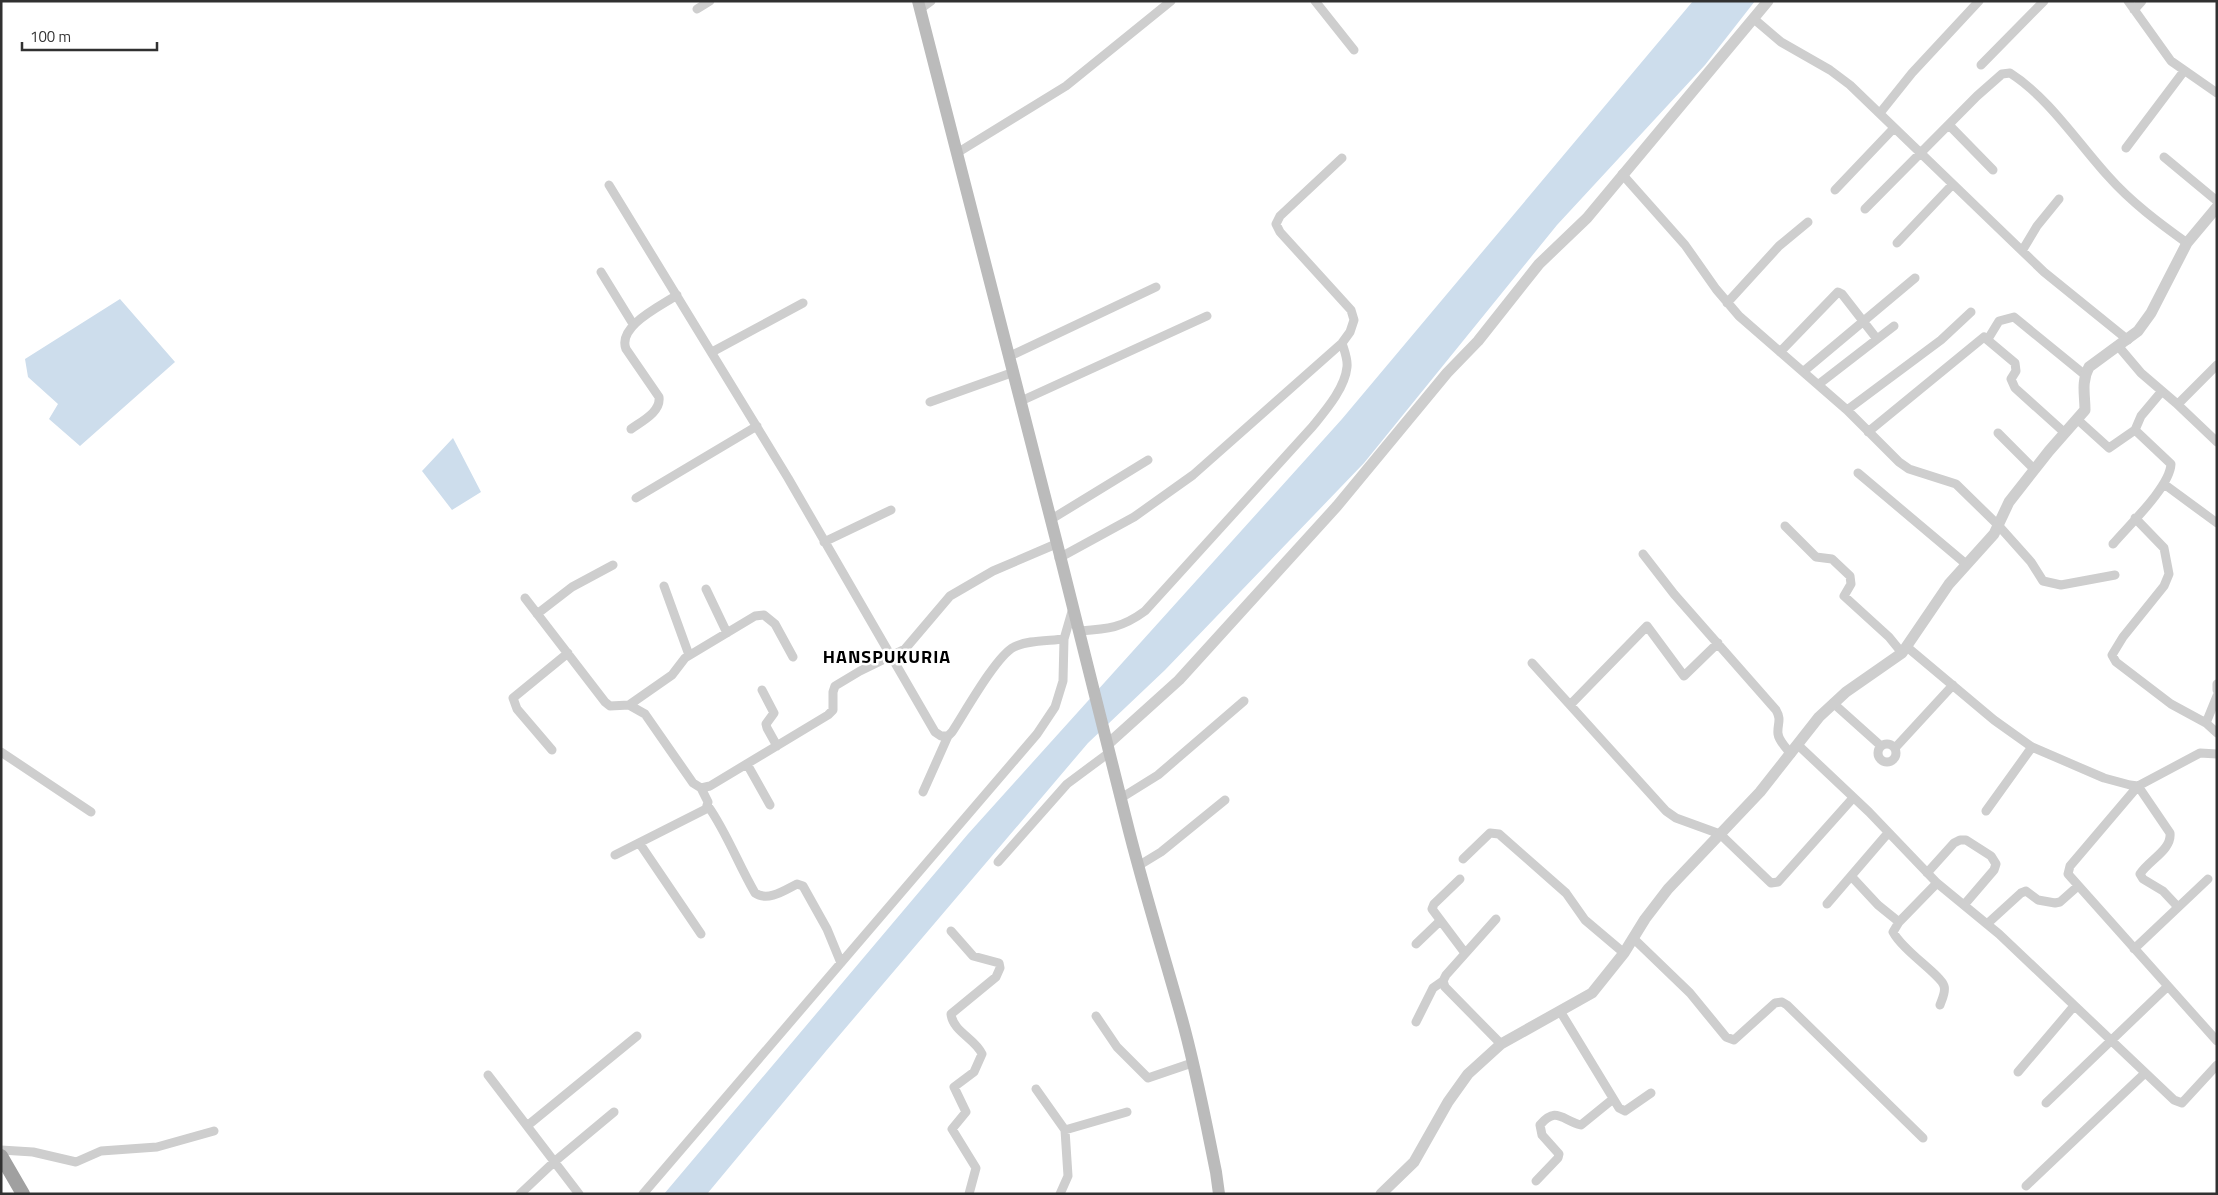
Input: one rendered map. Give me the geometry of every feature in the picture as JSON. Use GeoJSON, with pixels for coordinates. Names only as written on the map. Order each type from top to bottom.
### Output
{"type":"FeatureCollection","features":[{"type":"Feature","properties":{"kind":"highway"},"geometry":{"type":"LineString","coordinates":[[1,1156],[23,1194]]}},
{"type":"Feature","properties":{"kind":"main road"},"geometry":{"type":"LineString","coordinates":[[919,5],[1010,356],[1059,558],[1092,678],[1138,866],[1181,1015],[1216,1172],[1219,1194]]}},
{"type":"Feature","properties":{"kind":"street"},"geometry":{"type":"LineString","coordinates":[[697,9],[710,1]]}},
{"type":"Feature","properties":{"kind":"street"},"geometry":{"type":"LineString","coordinates":[[919,5],[931,1]]}},
{"type":"Feature","properties":{"kind":"street"},"geometry":{"type":"LineString","coordinates":[[957,153],[1066,86],[1170,1]]}},
{"type":"Feature","properties":{"kind":"street"},"geometry":{"type":"LineString","coordinates":[[1315,1],[1354,50]]}},
{"type":"Feature","properties":{"kind":"street"},"geometry":{"type":"LineString","coordinates":[[998,862],[1067,784],[1179,680],[1337,506],[1447,373],[1478,341],[1539,264],[1587,218],[1768,1]]}},
{"type":"Feature","properties":{"kind":"street"},"geometry":{"type":"LineString","coordinates":[[1880,113],[1912,73],[1979,1]]}},
{"type":"Feature","properties":{"kind":"street"},"geometry":{"type":"LineString","coordinates":[[1981,65],[2044,1]]}},
{"type":"Feature","properties":{"kind":"street"},"geometry":{"type":"LineString","coordinates":[[2128,1],[2167,56],[2184,71],[2217,93]]}},
{"type":"Feature","properties":{"kind":"street"},"geometry":{"type":"LineString","coordinates":[[2134,10],[2142,1]]}},
{"type":"Feature","properties":{"kind":"street"},"geometry":{"type":"LineString","coordinates":[[1754,19],[1781,42],[1830,70],[1880,113],[1919,153],[2022,251],[2124,343],[2141,373],[2215,437]]}},
{"type":"Feature","properties":{"kind":"street"},"geometry":{"type":"LineString","coordinates":[[2126,148],[2184,71]]}},
{"type":"Feature","properties":{"kind":"street"},"geometry":{"type":"LineString","coordinates":[[1865,209],[1948,124],[2002,74],[2010,73],[2057,117],[2106,174],[2136,204],[2187,243]]}},
{"type":"Feature","properties":{"kind":"street"},"geometry":{"type":"LineString","coordinates":[[1948,124],[1993,170]]}},
{"type":"Feature","properties":{"kind":"street"},"geometry":{"type":"LineString","coordinates":[[1835,190],[1894,128]]}},
{"type":"Feature","properties":{"kind":"street"},"geometry":{"type":"LineString","coordinates":[[2164,157],[2217,201]]}},
{"type":"Feature","properties":{"kind":"street"},"geometry":{"type":"LineString","coordinates":[[1059,558],[1134,518],[1192,475],[1342,343],[1350,332],[1354,320],[1350,310],[1280,232],[1276,224],[1280,216],[1342,158]]}},
{"type":"Feature","properties":{"kind":"street"},"geometry":{"type":"LineString","coordinates":[[1622,174],[1685,245],[1726,302],[1847,410],[1888,453],[1909,469],[1956,484],[1998,525],[2031,562],[2043,581],[2061,586],[2115,575]]}},
{"type":"Feature","properties":{"kind":"street"},"geometry":{"type":"LineString","coordinates":[[609,185],[757,426],[930,726],[941,736],[948,736]]}},
{"type":"Feature","properties":{"kind":"street"},"geometry":{"type":"LineString","coordinates":[[1897,243],[1952,185]]}},
{"type":"Feature","properties":{"kind":"street"},"geometry":{"type":"LineString","coordinates":[[2022,251],[2037,226],[2059,199]]}},
{"type":"Feature","properties":{"kind":"street"},"geometry":{"type":"LineString","coordinates":[[1381,1194],[1414,1162],[1448,1102],[1468,1074],[1501,1044],[1592,993],[1624,953],[1668,889],[1720,834],[1794,749],[1819,717],[1834,703],[1905,650],[1949,584],[1987,543],[2009,502],[2034,469],[2085,410],[2084,375],[2097,359],[2124,343],[2150,313],[2187,243],[2217,207]]}},
{"type":"Feature","properties":{"kind":"street"},"geometry":{"type":"LineString","coordinates":[[1726,302],[1779,246],[1808,222]]}},
{"type":"Feature","properties":{"kind":"street"},"geometry":{"type":"LineString","coordinates":[[601,272],[633,324]]}},
{"type":"Feature","properties":{"kind":"street"},"geometry":{"type":"LineString","coordinates":[[1804,372],[1915,278]]}},
{"type":"Feature","properties":{"kind":"street"},"geometry":{"type":"LineString","coordinates":[[1010,356],[1156,286]]}},
{"type":"Feature","properties":{"kind":"street"},"geometry":{"type":"LineString","coordinates":[[1780,352],[1838,292],[1877,338]]}},
{"type":"Feature","properties":{"kind":"street"},"geometry":{"type":"LineString","coordinates":[[631,429],[653,413],[659,402],[659,397],[623,343],[625,336],[633,324],[677,295]]}},
{"type":"Feature","properties":{"kind":"street"},"geometry":{"type":"LineString","coordinates":[[712,352],[803,303]]}},
{"type":"Feature","properties":{"kind":"street"},"geometry":{"type":"LineString","coordinates":[[1847,410],[1941,340],[1971,312]]}},
{"type":"Feature","properties":{"kind":"street"},"geometry":{"type":"LineString","coordinates":[[1021,401],[1207,316]]}},
{"type":"Feature","properties":{"kind":"street"},"geometry":{"type":"LineString","coordinates":[[1988,338],[1999,321],[2014,317],[2084,375]]}},
{"type":"Feature","properties":{"kind":"street"},"geometry":{"type":"LineString","coordinates":[[1819,384],[1894,326]]}},
{"type":"Feature","properties":{"kind":"street"},"geometry":{"type":"LineString","coordinates":[[1868,432],[1980,338],[1984,337],[1988,338],[2017,367],[2011,379],[2015,388],[2065,434]]}},
{"type":"Feature","properties":{"kind":"street"},"geometry":{"type":"LineString","coordinates":[[1080,631],[1113,628],[1130,623],[1145,610],[1266,478],[1313,426],[1330,404],[1344,378],[1347,366],[1342,343]]}},
{"type":"Feature","properties":{"kind":"street"},"geometry":{"type":"LineString","coordinates":[[2176,403],[2180,402],[2217,365]]}},
{"type":"Feature","properties":{"kind":"street"},"geometry":{"type":"LineString","coordinates":[[930,402],[1014,372]]}},
{"type":"Feature","properties":{"kind":"street"},"geometry":{"type":"LineString","coordinates":[[2078,420],[2109,448],[2135,430],[2141,416],[2162,391]]}},
{"type":"Feature","properties":{"kind":"street"},"geometry":{"type":"LineString","coordinates":[[636,498],[757,426]]}},
{"type":"Feature","properties":{"kind":"street"},"geometry":{"type":"LineString","coordinates":[[2113,544],[2164,484],[2171,471],[2171,464],[2135,430]]}},
{"type":"Feature","properties":{"kind":"street"},"geometry":{"type":"LineString","coordinates":[[1998,433],[2034,469]]}},
{"type":"Feature","properties":{"kind":"street"},"geometry":{"type":"LineString","coordinates":[[1050,520],[1148,460]]}},
{"type":"Feature","properties":{"kind":"street"},"geometry":{"type":"LineString","coordinates":[[1858,472],[1966,564]]}},
{"type":"Feature","properties":{"kind":"street"},"geometry":{"type":"LineString","coordinates":[[2164,484],[2217,523]]}},
{"type":"Feature","properties":{"kind":"street"},"geometry":{"type":"LineString","coordinates":[[824,542],[891,510]]}},
{"type":"Feature","properties":{"kind":"street"},"geometry":{"type":"LineString","coordinates":[[2135,518],[2164,548],[2169,574],[2164,586],[2123,636],[2112,655],[2116,662],[2171,704],[2206,723],[2217,734]]}},
{"type":"Feature","properties":{"kind":"street"},"geometry":{"type":"LineString","coordinates":[[1785,526],[1816,557],[1832,559],[1850,576],[1851,584],[1844,596],[1889,637],[1953,685],[1994,720],[2032,747],[2104,778],[2130,786],[2138,786]]}},
{"type":"Feature","properties":{"kind":"street"},"geometry":{"type":"LineString","coordinates":[[701,788],[710,786],[828,715],[834,704],[833,692],[841,681],[891,658],[914,641],[937,609],[950,596],[993,571],[1056,544]]}},
{"type":"Feature","properties":{"kind":"street"},"geometry":{"type":"LineString","coordinates":[[1642,554],[1674,594],[1776,710],[1780,718],[1778,733],[1781,741],[1794,749],[1852,798],[1937,883],[1987,924],[2098,1027],[2110,1042],[2144,1074],[2181,1104],[2217,1065]]}},
{"type":"Feature","properties":{"kind":"street"},"geometry":{"type":"LineString","coordinates":[[537,614],[572,587],[613,565]]}},
{"type":"Feature","properties":{"kind":"street"},"geometry":{"type":"LineString","coordinates":[[664,586],[689,655]]}},
{"type":"Feature","properties":{"kind":"street"},"geometry":{"type":"LineString","coordinates":[[706,589],[727,633]]}},
{"type":"Feature","properties":{"kind":"street"},"geometry":{"type":"LineString","coordinates":[[525,598],[610,706],[630,705],[672,675],[689,655],[754,616],[764,615],[775,624],[793,657]]}},
{"type":"Feature","properties":{"kind":"street"},"geometry":{"type":"LineString","coordinates":[[643,1194],[1047,720],[1055,707],[1063,681],[1064,639],[1073,608]]}},
{"type":"Feature","properties":{"kind":"street"},"geometry":{"type":"LineString","coordinates":[[1570,705],[1647,626],[1684,676],[1718,643]]}},
{"type":"Feature","properties":{"kind":"street"},"geometry":{"type":"LineString","coordinates":[[923,792],[948,736],[1008,651],[1023,644],[1064,639]]}},
{"type":"Feature","properties":{"kind":"street"},"geometry":{"type":"LineString","coordinates":[[552,750],[517,709],[513,698],[568,653]]}},
{"type":"Feature","properties":{"kind":"street"},"geometry":{"type":"LineString","coordinates":[[1532,663],[1671,816],[1720,834],[1775,884],[1852,798]]}},
{"type":"Feature","properties":{"kind":"street"},"geometry":{"type":"LineString","coordinates":[[2217,684],[2217,690]]}},
{"type":"Feature","properties":{"kind":"street"},"geometry":{"type":"LineString","coordinates":[[1881,746],[1878,754],[1880,760],[1891,762],[1895,757],[1895,748],[1953,685]]}},
{"type":"Feature","properties":{"kind":"street"},"geometry":{"type":"LineString","coordinates":[[762,690],[773,710],[772,716],[766,724],[777,746]]}},
{"type":"Feature","properties":{"kind":"street"},"geometry":{"type":"LineString","coordinates":[[2206,723],[2217,696]]}},
{"type":"Feature","properties":{"kind":"street"},"geometry":{"type":"LineString","coordinates":[[1121,798],[1158,775],[1244,701]]}},
{"type":"Feature","properties":{"kind":"street"},"geometry":{"type":"LineString","coordinates":[[1834,703],[1881,746]]}},
{"type":"Feature","properties":{"kind":"street"},"geometry":{"type":"LineString","coordinates":[[630,705],[645,714],[693,783],[701,788],[708,806],[723,828],[733,854],[755,893],[761,897],[767,897],[798,884],[803,886],[827,929],[841,963]]}},
{"type":"Feature","properties":{"kind":"street"},"geometry":{"type":"LineString","coordinates":[[1881,746],[1887,744],[1895,748]]}},
{"type":"Feature","properties":{"kind":"street"},"geometry":{"type":"LineString","coordinates":[[1986,811],[2032,747]]}},
{"type":"Feature","properties":{"kind":"street"},"geometry":{"type":"LineString","coordinates":[[1,752],[91,812]]}},
{"type":"Feature","properties":{"kind":"street"},"geometry":{"type":"LineString","coordinates":[[2217,754],[2200,753],[2138,786],[2070,866],[2068,874],[2217,1041]]}},
{"type":"Feature","properties":{"kind":"street"},"geometry":{"type":"LineString","coordinates":[[747,764],[770,805]]}},
{"type":"Feature","properties":{"kind":"street"},"geometry":{"type":"LineString","coordinates":[[2138,786],[2170,833],[2167,846],[2140,874],[2143,879],[2163,891],[2178,907]]}},
{"type":"Feature","properties":{"kind":"street"},"geometry":{"type":"LineString","coordinates":[[1138,866],[1161,852],[1225,800]]}},
{"type":"Feature","properties":{"kind":"street"},"geometry":{"type":"LineString","coordinates":[[615,855],[640,844],[708,806]]}},
{"type":"Feature","properties":{"kind":"street"},"geometry":{"type":"LineString","coordinates":[[1463,859],[1490,833],[1499,834],[1566,893],[1585,920],[1624,953]]}},
{"type":"Feature","properties":{"kind":"street"},"geometry":{"type":"LineString","coordinates":[[1828,904],[1888,833]]}},
{"type":"Feature","properties":{"kind":"street"},"geometry":{"type":"LineString","coordinates":[[1927,873],[1954,843],[1960,840],[1966,840],[1991,856],[1996,864],[1994,870],[1964,905]]}},
{"type":"Feature","properties":{"kind":"street"},"geometry":{"type":"LineString","coordinates":[[640,844],[702,934]]}},
{"type":"Feature","properties":{"kind":"street"},"geometry":{"type":"LineString","coordinates":[[1851,876],[1878,905],[1899,922]]}},
{"type":"Feature","properties":{"kind":"street"},"geometry":{"type":"LineString","coordinates":[[2134,950],[2208,879]]}},
{"type":"Feature","properties":{"kind":"street"},"geometry":{"type":"LineString","coordinates":[[1460,880],[1434,904],[1433,913],[1466,953]]}},
{"type":"Feature","properties":{"kind":"street"},"geometry":{"type":"LineString","coordinates":[[1937,883],[1899,922],[1894,932],[1912,956],[1940,978],[1945,991],[1940,1005]]}},
{"type":"Feature","properties":{"kind":"street"},"geometry":{"type":"LineString","coordinates":[[1987,924],[2021,892],[2026,891],[2038,900],[2056,903],[2060,902],[2078,886]]}},
{"type":"Feature","properties":{"kind":"street"},"geometry":{"type":"LineString","coordinates":[[1416,1022],[1433,988],[1443,981],[1446,975],[1496,919]]}},
{"type":"Feature","properties":{"kind":"street"},"geometry":{"type":"LineString","coordinates":[[1416,944],[1440,921]]}},
{"type":"Feature","properties":{"kind":"street"},"geometry":{"type":"LineString","coordinates":[[951,932],[973,956],[995,961],[1000,968],[996,977],[951,1014],[959,1029],[982,1054],[974,1072],[954,1087],[966,1112],[952,1129],[977,1172],[969,1194]]}},
{"type":"Feature","properties":{"kind":"street"},"geometry":{"type":"LineString","coordinates":[[1634,939],[1686,989],[1726,1037],[1734,1040],[1776,1003],[1782,1002],[1787,1005],[1922,1138]]}},
{"type":"Feature","properties":{"kind":"street"},"geometry":{"type":"LineString","coordinates":[[1443,981],[1445,987],[1501,1044]]}},
{"type":"Feature","properties":{"kind":"street"},"geometry":{"type":"LineString","coordinates":[[2046,1103],[2168,986]]}},
{"type":"Feature","properties":{"kind":"street"},"geometry":{"type":"LineString","coordinates":[[2018,1072],[2074,1006]]}},
{"type":"Feature","properties":{"kind":"street"},"geometry":{"type":"LineString","coordinates":[[1560,1011],[1619,1108],[1625,1111],[1651,1093]]}},
{"type":"Feature","properties":{"kind":"street"},"geometry":{"type":"LineString","coordinates":[[1096,1016],[1118,1047],[1148,1078],[1192,1063]]}},
{"type":"Feature","properties":{"kind":"street"},"geometry":{"type":"LineString","coordinates":[[527,1126],[637,1036]]}},
{"type":"Feature","properties":{"kind":"street"},"geometry":{"type":"LineString","coordinates":[[2026,1186],[2144,1074]]}},
{"type":"Feature","properties":{"kind":"street"},"geometry":{"type":"LineString","coordinates":[[488,1075],[579,1194]]}},
{"type":"Feature","properties":{"kind":"street"},"geometry":{"type":"LineString","coordinates":[[1036,1089],[1066,1130],[1068,1176],[1060,1194]]}},
{"type":"Feature","properties":{"kind":"street"},"geometry":{"type":"LineString","coordinates":[[1536,1181],[1558,1158],[1559,1154],[1540,1131],[1540,1125],[1547,1116],[1556,1114],[1581,1125],[1613,1099]]}},
{"type":"Feature","properties":{"kind":"street"},"geometry":{"type":"LineString","coordinates":[[520,1194],[554,1162],[614,1112]]}},
{"type":"Feature","properties":{"kind":"street"},"geometry":{"type":"LineString","coordinates":[[1066,1130],[1127,1112]]}},
{"type":"Feature","properties":{"kind":"street"},"geometry":{"type":"LineString","coordinates":[[1,1150],[33,1152],[76,1162],[101,1150],[157,1147],[214,1131]]}},
{"type":"Feature","properties":{"kind":"water"},"geometry":{"type":"Polygon","coordinates":[[[1693,1],[1755,1],[1705,65],[1557,225],[1364,463],[1165,670],[1088,743],[707,1194],[664,1194],[968,834],[1342,419],[1693,1]]]}},
{"type":"Feature","properties":{"kind":"water"},"geometry":{"type":"Polygon","coordinates":[[[120,299],[175,362],[80,446],[49,419],[58,404],[28,377],[25,359],[120,299]]]}},
{"type":"Feature","properties":{"kind":"water"},"geometry":{"type":"Polygon","coordinates":[[[453,438],[481,492],[452,510],[422,471],[453,438]]]}},
{"type":"Feature","properties":{"kind":"district","name":"HANSPUKURIA"},"geometry":{"type":"Point","coordinates":[887,656]}}]}
